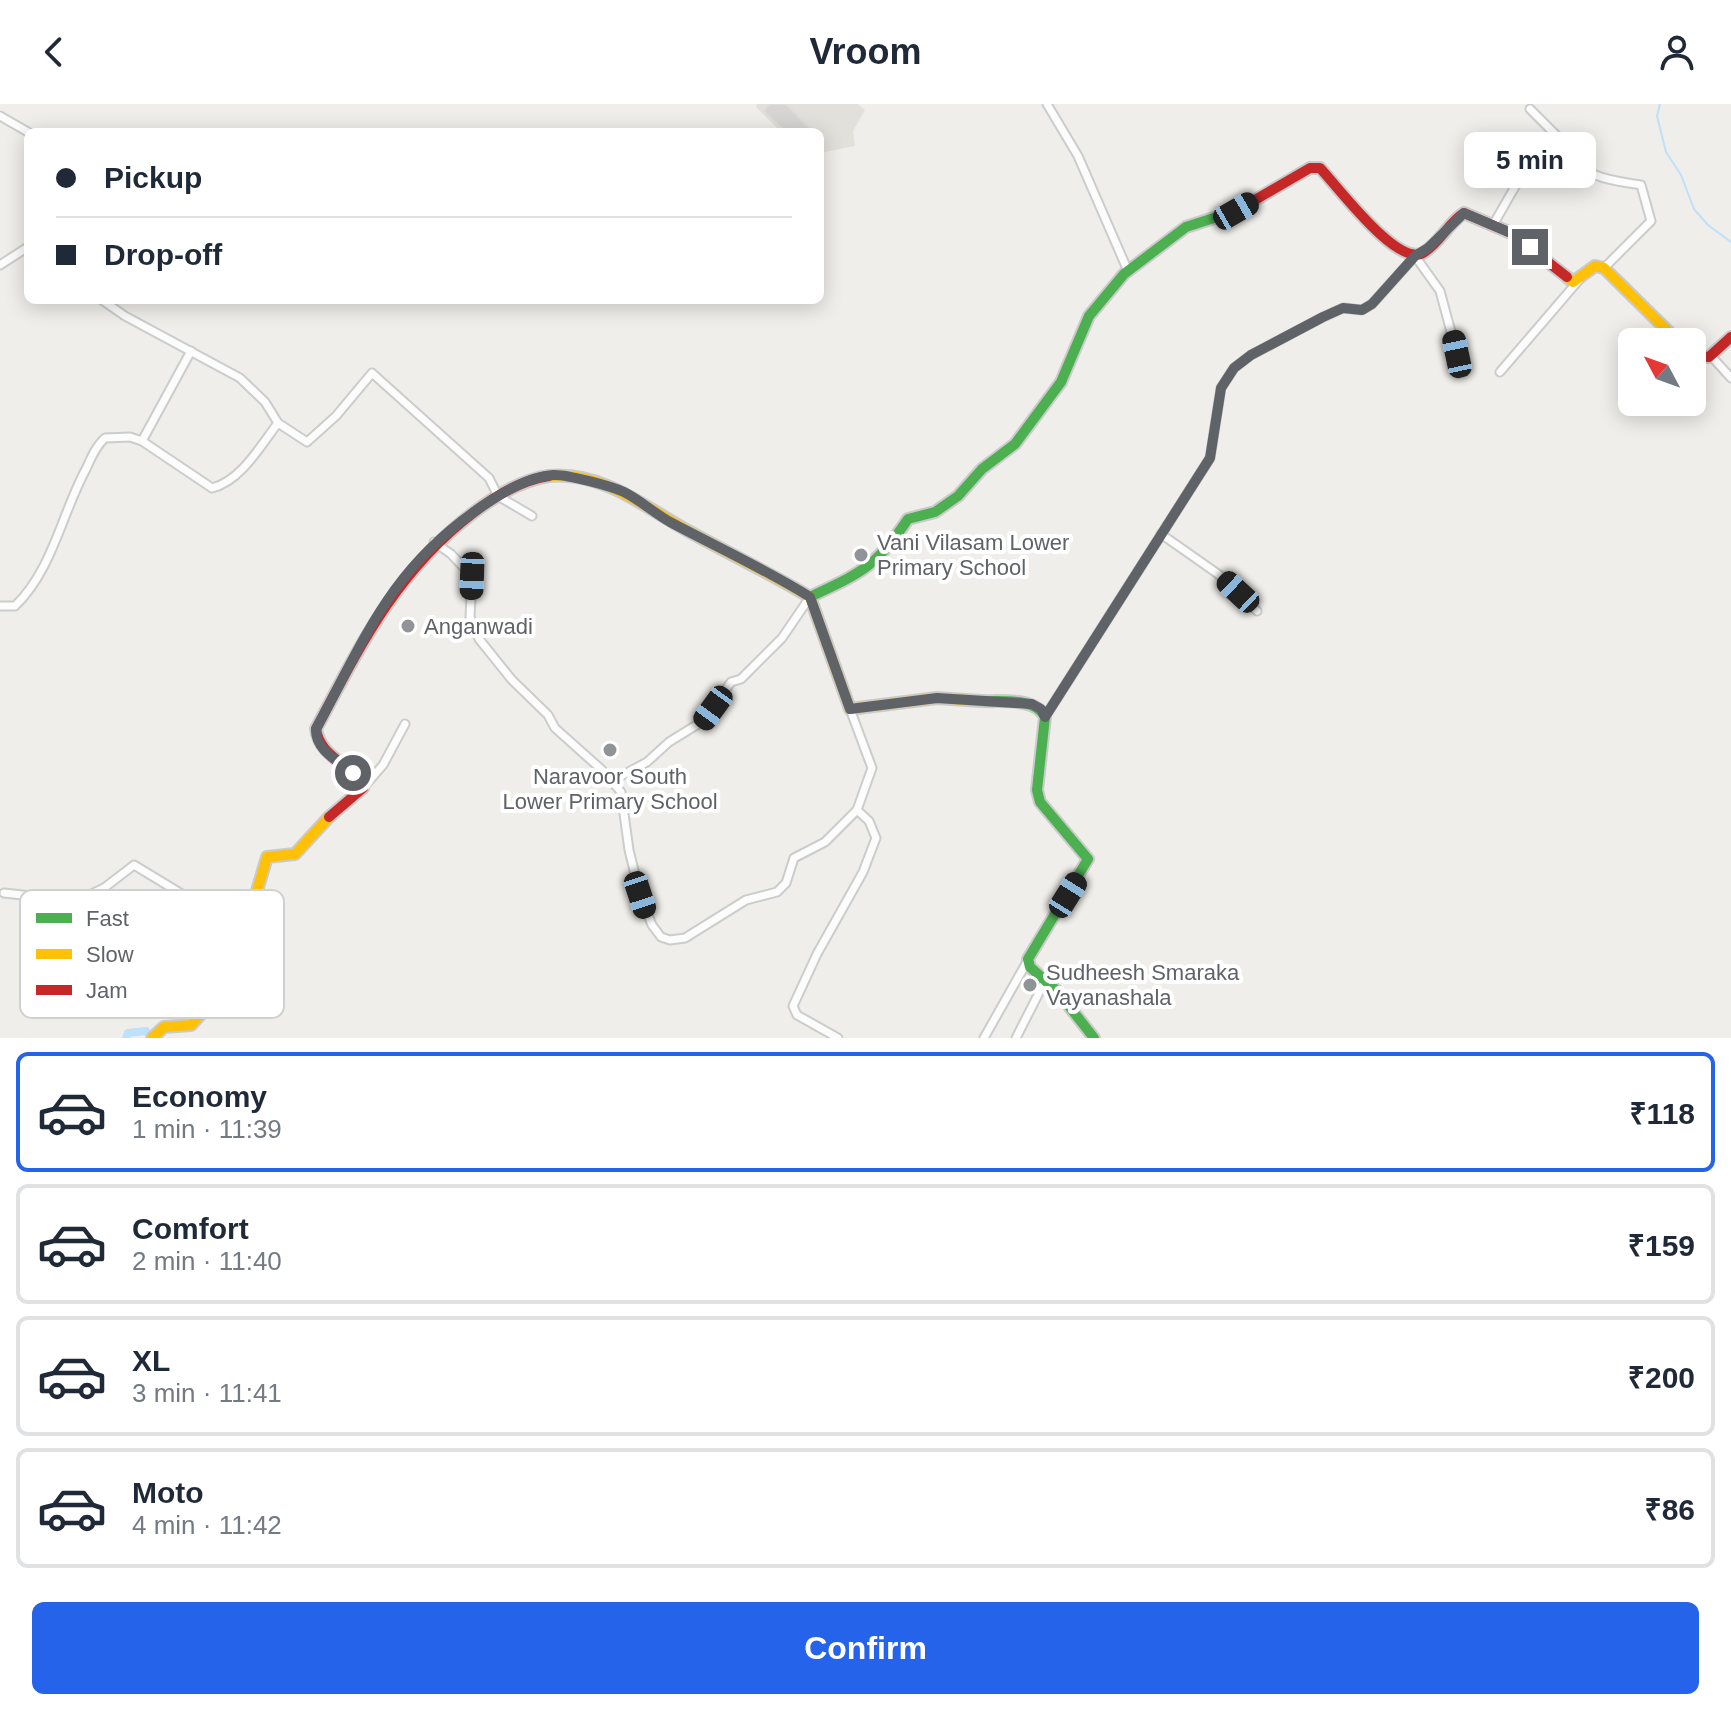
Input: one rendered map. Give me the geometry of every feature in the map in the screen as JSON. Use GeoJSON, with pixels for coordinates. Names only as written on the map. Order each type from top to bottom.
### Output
{"type":"FeatureCollection","features":[{"type":"Feature","properties":{"kind":"street"},"geometry":{"type":"LineString","coordinates":[[1047,104],[1078,156],[1128,271]]}},
{"type":"Feature","properties":{"kind":"street"},"geometry":{"type":"LineString","coordinates":[[1493,225],[1516,185],[1561,140],[1530,109]]}},
{"type":"Feature","properties":{"kind":"street"},"geometry":{"type":"LineString","coordinates":[[0,116],[24,130]]}},
{"type":"Feature","properties":{"kind":"street"},"geometry":{"type":"LineString","coordinates":[[1559,144],[1575,151],[1579,163],[1587,171],[1599,177],[1641,185],[1651,221],[1604,268]]}},
{"type":"Feature","properties":{"kind":"street"},"geometry":{"type":"LineString","coordinates":[[612,781],[647,762],[669,742],[703,721],[731,682],[741,679],[782,638],[810,597],[865,571],[887,550],[908,519],[935,512],[958,496],[982,469],[1015,444],[1061,382],[1089,316],[1101,298],[1128,271],[1186,227],[1236,211],[1310,168],[1320,168],[1392,244],[1407,255],[1415,256],[1440,291],[1457,354]]}},
{"type":"Feature","properties":{"kind":"street"},"geometry":{"type":"LineString","coordinates":[[984,1038],[1088,859],[1040,802],[1037,790],[1045,717],[1210,458],[1221,388],[1234,368],[1251,355],[1323,317],[1343,308],[1362,310],[1372,304],[1415,256],[1428,248],[1464,213],[1493,225],[1530,247],[1573,282],[1595,266],[1604,268],[1665,328]]}},
{"type":"Feature","properties":{"kind":"street"},"geometry":{"type":"LineString","coordinates":[[0,265],[24,250]]}},
{"type":"Feature","properties":{"kind":"street"},"geometry":{"type":"LineString","coordinates":[[1500,372],[1580,278]]}},
{"type":"Feature","properties":{"kind":"street"},"geometry":{"type":"LineString","coordinates":[[109,304],[240,378],[265,402],[278,423],[307,442],[336,416],[372,373],[489,478],[498,496],[532,516]]}},
{"type":"Feature","properties":{"kind":"street"},"geometry":{"type":"LineString","coordinates":[[1706,358],[1712,357],[1731,337]]}},
{"type":"Feature","properties":{"kind":"street"},"geometry":{"type":"LineString","coordinates":[[142,441],[191,351]]}},
{"type":"Feature","properties":{"kind":"street"},"geometry":{"type":"LineString","coordinates":[[1712,357],[1731,378]]}},
{"type":"Feature","properties":{"kind":"street"},"geometry":{"type":"LineString","coordinates":[[0,606],[15,606],[28,592],[99,443],[105,438],[130,437],[142,441],[212,488],[222,485],[241,470],[278,423]]}},
{"type":"Feature","properties":{"kind":"street"},"geometry":{"type":"LineString","coordinates":[[363,788],[353,773],[322,749],[316,740],[316,729],[368,629],[393,589],[434,542],[498,496],[530,480],[555,475],[622,491],[669,521],[810,597],[872,768],[857,810],[825,842],[794,858],[786,883],[777,892],[746,900],[685,938],[670,940],[661,937],[646,913],[629,850],[621,792],[555,728],[548,715],[512,680],[479,639],[470,617],[472,576],[434,542]]}},
{"type":"Feature","properties":{"kind":"street"},"geometry":{"type":"LineString","coordinates":[[1161,534],[1218,574],[1257,611]]}},
{"type":"Feature","properties":{"kind":"street"},"geometry":{"type":"LineString","coordinates":[[850,709],[937,698],[1032,704],[1041,709],[1045,717]]}},
{"type":"Feature","properties":{"kind":"street"},"geometry":{"type":"LineString","coordinates":[[257,890],[267,857],[295,854],[325,820],[363,788],[383,765],[405,724]]}},
{"type":"Feature","properties":{"kind":"street"},"geometry":{"type":"LineString","coordinates":[[838,1038],[797,1015],[793,1006],[817,954],[863,872],[876,838],[869,821],[857,810]]}},
{"type":"Feature","properties":{"kind":"street"},"geometry":{"type":"LineString","coordinates":[[100,890],[134,865],[175,890]]}},
{"type":"Feature","properties":{"kind":"street"},"geometry":{"type":"LineString","coordinates":[[4,893],[20,895]]}},
{"type":"Feature","properties":{"kind":"street"},"geometry":{"type":"LineString","coordinates":[[1028,959],[1030,967],[1094,1038]]}},
{"type":"Feature","properties":{"kind":"street"},"geometry":{"type":"LineString","coordinates":[[1016,1038],[1045,981]]}},
{"type":"Feature","properties":{"kind":"street"},"geometry":{"type":"LineString","coordinates":[[152,1038],[164,1027],[191,1025],[200,1018]]}},
{"type":"Feature","properties":{"kind":"shaded area"},"geometry":{"type":"Polygon","coordinates":[[[757,104],[858,104],[865,110],[853,131],[855,146],[824,152],[824,128],[777,128],[756,107],[757,104]]]}},
{"type":"Feature","properties":{"kind":"building"},"geometry":{"type":"Polygon","coordinates":[[[770,104],[786,104],[809,128],[782,128],[763,111],[770,104]]]}},
{"type":"Feature","properties":{"kind":"waterway"},"geometry":{"type":"LineString","coordinates":[[1660,104],[1657,116],[1666,152],[1681,175],[1694,209],[1708,225],[1731,242]]}},
{"type":"Feature","properties":{"kind":"waterway"},"geometry":{"type":"LineString","coordinates":[[126,1038],[128,1033],[146,1031]]}},
{"type":"Feature","properties":{"kind":"traffic: fast"},"geometry":{"type":"LineString","coordinates":[[810,597],[866,567],[886,548],[908,519],[935,512],[958,496],[982,469],[1015,444],[1061,382],[1089,316],[1124,274],[1186,227],[1223,215]]}},
{"type":"Feature","properties":{"kind":"traffic: fast"},"geometry":{"type":"LineString","coordinates":[[981,701],[1026,703],[1045,717],[1037,790],[1040,802],[1088,859],[1028,959],[1030,967],[1058,992],[1094,1038]]}},
{"type":"Feature","properties":{"kind":"traffic: slow"},"geometry":{"type":"LineString","coordinates":[[1567,277],[1573,282],[1595,266],[1604,268],[1665,328]]}},
{"type":"Feature","properties":{"kind":"traffic: slow"},"geometry":{"type":"LineString","coordinates":[[549,476],[569,476],[606,485],[810,597],[850,709],[937,698],[981,701]]}},
{"type":"Feature","properties":{"kind":"traffic: slow"},"geometry":{"type":"LineString","coordinates":[[257,890],[267,857],[295,854],[329,817]]}},
{"type":"Feature","properties":{"kind":"traffic: slow"},"geometry":{"type":"LineString","coordinates":[[152,1038],[164,1027],[191,1025],[197,1018]]}},
{"type":"Feature","properties":{"kind":"traffic: jam"},"geometry":{"type":"LineString","coordinates":[[1223,215],[1236,211],[1310,168],[1320,168],[1368,223],[1398,248],[1412,254],[1423,253],[1464,213],[1511,233],[1567,277]]}},
{"type":"Feature","properties":{"kind":"traffic: jam"},"geometry":{"type":"LineString","coordinates":[[1706,357],[1731,337]]}},
{"type":"Feature","properties":{"kind":"traffic: jam"},"geometry":{"type":"LineString","coordinates":[[329,817],[363,788],[352,772],[323,747],[316,729],[382,612],[422,560],[473,513],[509,490],[549,476]]}},
{"type":"Feature","properties":{"kind":"place","name":"Vani Vilasam Lower Primary School"},"geometry":{"type":"Point","coordinates":[861,555]}},
{"type":"Feature","properties":{"kind":"place","name":"Anganwadi"},"geometry":{"type":"Point","coordinates":[408,626]}},
{"type":"Feature","properties":{"kind":"place","name":"Naravoor South Lower Primary School"},"geometry":{"type":"Point","coordinates":[610,750]}},
{"type":"Feature","properties":{"kind":"place","name":"Sudheesh Smaraka Vayanashala"},"geometry":{"type":"Point","coordinates":[1030,985]}},
{"type":"Feature","properties":{"kind":"route"},"geometry":{"type":"LineString","coordinates":[[353,773],[322,749],[316,740],[316,729],[368,629],[393,589],[434,542],[466,518],[498,496],[530,480],[555,475],[622,491],[669,521],[786,581],[810,597],[850,709],[937,698],[1032,704],[1041,709],[1045,717],[1210,458],[1221,388],[1234,368],[1251,355],[1323,317],[1343,308],[1362,310],[1372,304],[1415,256],[1428,248],[1464,213],[1511,233],[1530,247]]}}]}
